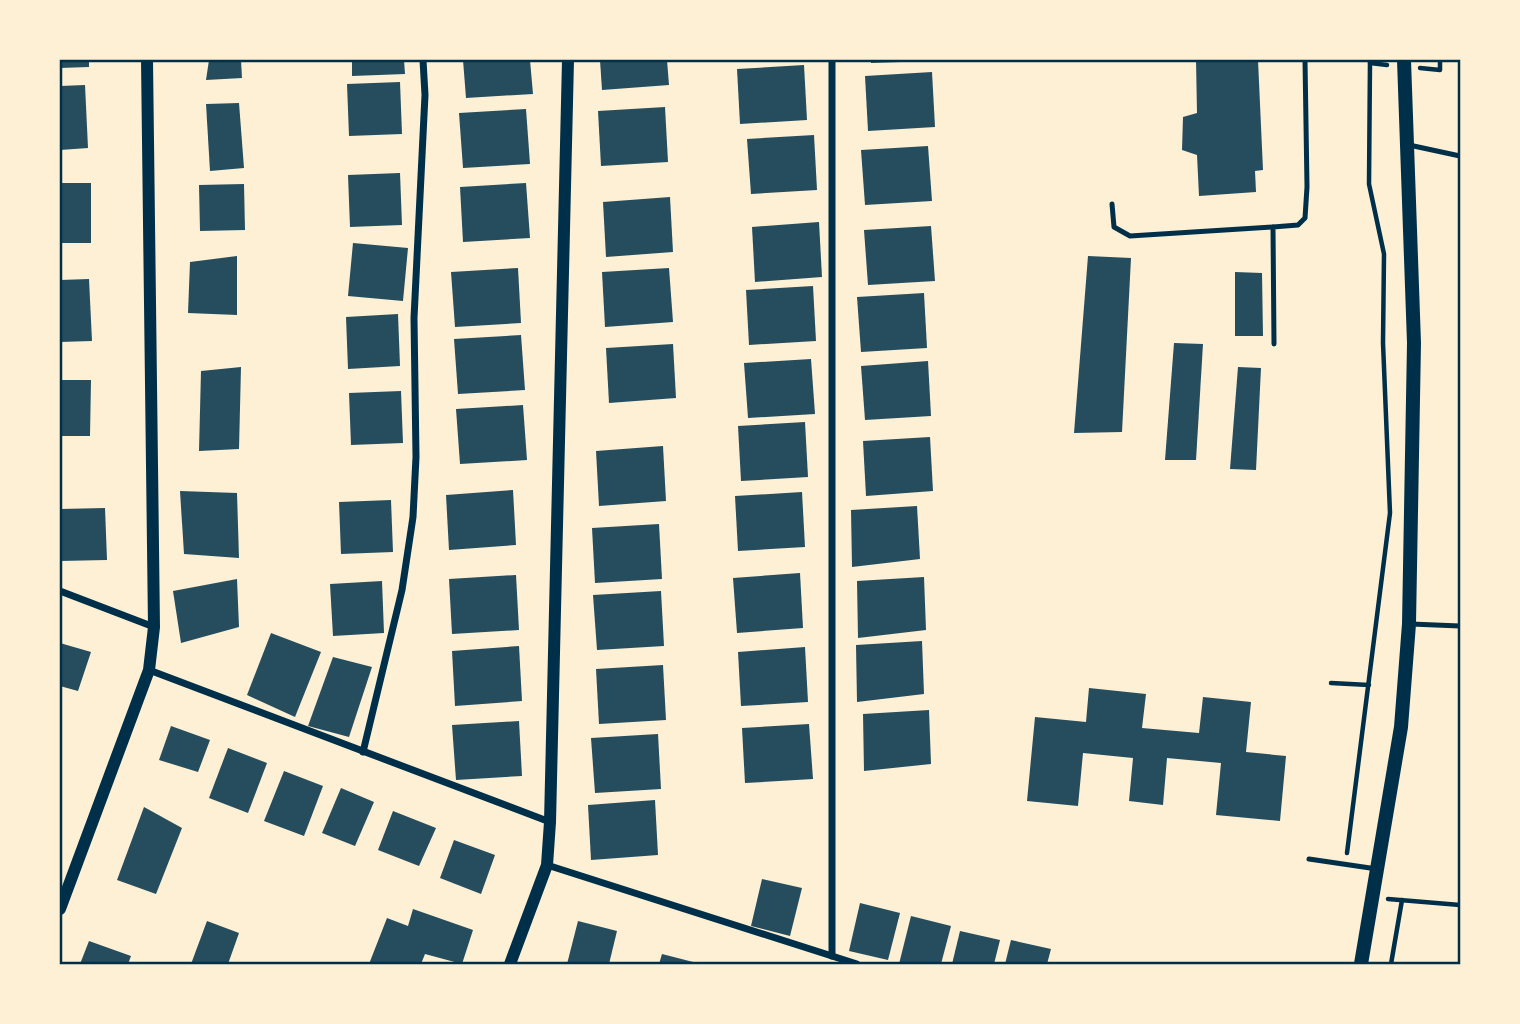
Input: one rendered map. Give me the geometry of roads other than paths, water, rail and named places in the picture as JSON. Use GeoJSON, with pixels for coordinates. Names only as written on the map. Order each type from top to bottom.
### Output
{"type":"FeatureCollection","features":[{"type":"Feature","properties":{"kind":"main road"},"geometry":{"type":"LineString","coordinates":[[1361,964],[1401,727],[1409,624],[1415,343],[1404,60]]}},
{"type":"Feature","properties":{"kind":"street"},"geometry":{"type":"LineString","coordinates":[[60,909],[149,670],[153,627],[147,60]]}},
{"type":"Feature","properties":{"kind":"street"},"geometry":{"type":"LineString","coordinates":[[363,752],[402,590],[412,517],[416,457],[414,318],[425,95],[423,60]]}},
{"type":"Feature","properties":{"kind":"street"},"geometry":{"type":"LineString","coordinates":[[510,964],[547,865],[550,822],[568,60]]}},
{"type":"Feature","properties":{"kind":"street"},"geometry":{"type":"LineString","coordinates":[[832,60],[832,956]]}},
{"type":"Feature","properties":{"kind":"street"},"geometry":{"type":"LineString","coordinates":[[60,591],[153,627]]}},
{"type":"Feature","properties":{"kind":"street"},"geometry":{"type":"LineString","coordinates":[[149,670],[550,822]]}},
{"type":"Feature","properties":{"kind":"street"},"geometry":{"type":"LineString","coordinates":[[547,865],[857,964]]}},
{"type":"Feature","properties":{"kind":"lane"},"geometry":{"type":"LineString","coordinates":[[1112,204],[1114,227],[1129,236],[1298,225],[1305,218],[1307,187],[1304,60]]}},
{"type":"Feature","properties":{"kind":"lane"},"geometry":{"type":"LineString","coordinates":[[1409,145],[1461,156]]}},
{"type":"Feature","properties":{"kind":"lane"},"geometry":{"type":"LineString","coordinates":[[1273,227],[1274,344]]}},
{"type":"Feature","properties":{"kind":"lane"},"geometry":{"type":"LineString","coordinates":[[1409,624],[1461,626]]}},
{"type":"Feature","properties":{"kind":"lane"},"geometry":{"type":"LineString","coordinates":[[1310,859],[1377,869]]}}]}
